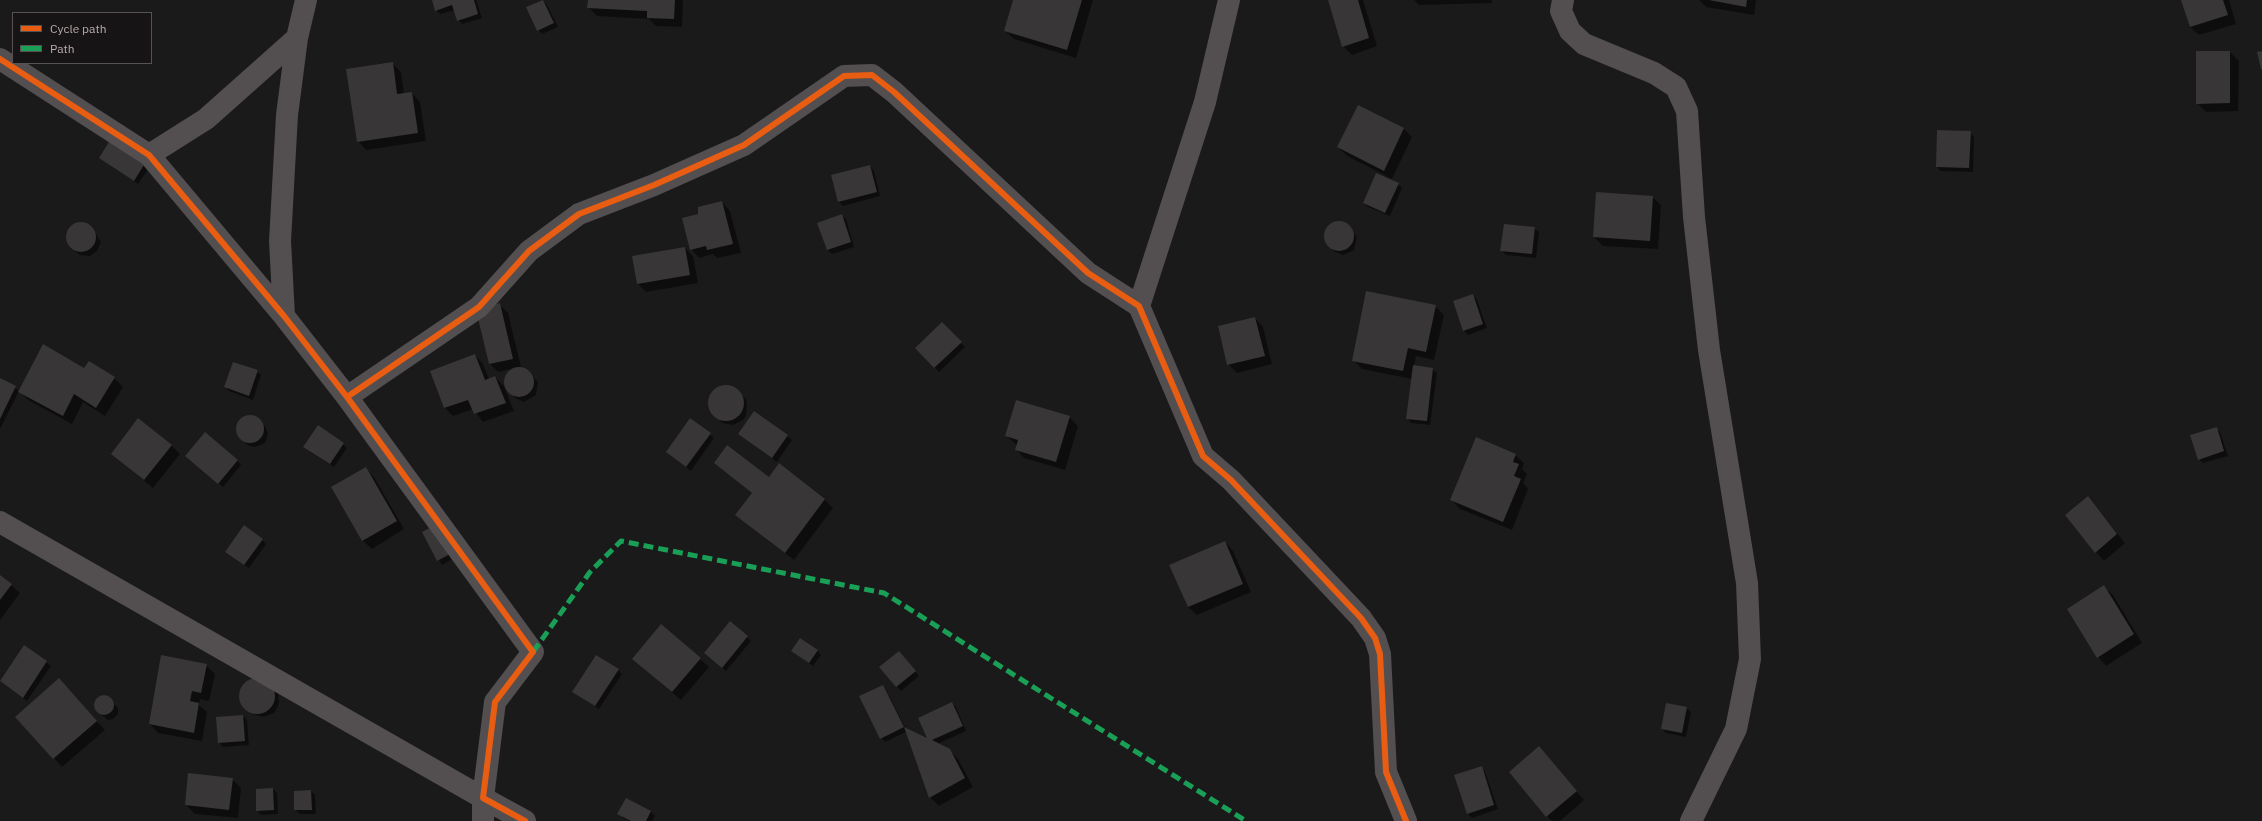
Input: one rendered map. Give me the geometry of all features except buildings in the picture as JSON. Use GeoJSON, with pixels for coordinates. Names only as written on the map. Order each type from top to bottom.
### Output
{"type":"FeatureCollection","features":[{"type":"Feature","properties":{"kind":"street"},"geometry":{"type":"LineString","coordinates":[[284,316],[280,241],[287,115],[297,38],[306,0]]}},
{"type":"Feature","properties":{"kind":"street"},"geometry":{"type":"LineString","coordinates":[[1139,306],[1205,102],[1229,0]]}},
{"type":"Feature","properties":{"kind":"street"},"geometry":{"type":"LineString","coordinates":[[1564,0],[1561,11],[1570,31],[1584,44],[1654,73],[1676,87],[1686,111],[1694,217],[1709,350],[1746,583],[1750,659],[1736,729],[1691,821]]}},
{"type":"Feature","properties":{"kind":"street"},"geometry":{"type":"LineString","coordinates":[[149,155],[206,119],[297,38]]}},
{"type":"Feature","properties":{"kind":"street"},"geometry":{"type":"LineString","coordinates":[[0,59],[149,155],[284,316],[347,398],[533,652],[495,702],[483,798],[483,821]]}},
{"type":"Feature","properties":{"kind":"street"},"geometry":{"type":"LineString","coordinates":[[347,398],[478,307],[529,251],[579,214],[654,185],[744,145],[844,76],[872,75],[894,92],[1088,273],[1139,306],[1203,456],[1231,480],[1356,612],[1375,638],[1380,654],[1386,772],[1406,821]]}},
{"type":"Feature","properties":{"kind":"street"},"geometry":{"type":"LineString","coordinates":[[0,522],[525,821]]}},
{"type":"Feature","properties":{"kind":"marked path"},"geometry":{"type":"LineString","coordinates":[[533,652],[590,572],[621,541],[884,593],[1246,821]]}},
{"type":"Feature","properties":{"kind":"cycle path"},"geometry":{"type":"LineString","coordinates":[[0,59],[149,155],[284,316],[347,397],[533,652],[495,702],[483,798],[525,821]]}},
{"type":"Feature","properties":{"kind":"cycle path"},"geometry":{"type":"LineString","coordinates":[[347,397],[479,307],[529,251],[579,214],[654,185],[744,145],[844,76],[872,75],[894,92],[1088,273],[1139,306],[1203,456],[1231,480],[1361,618],[1375,638],[1380,654],[1386,772],[1406,821]]}}]}
